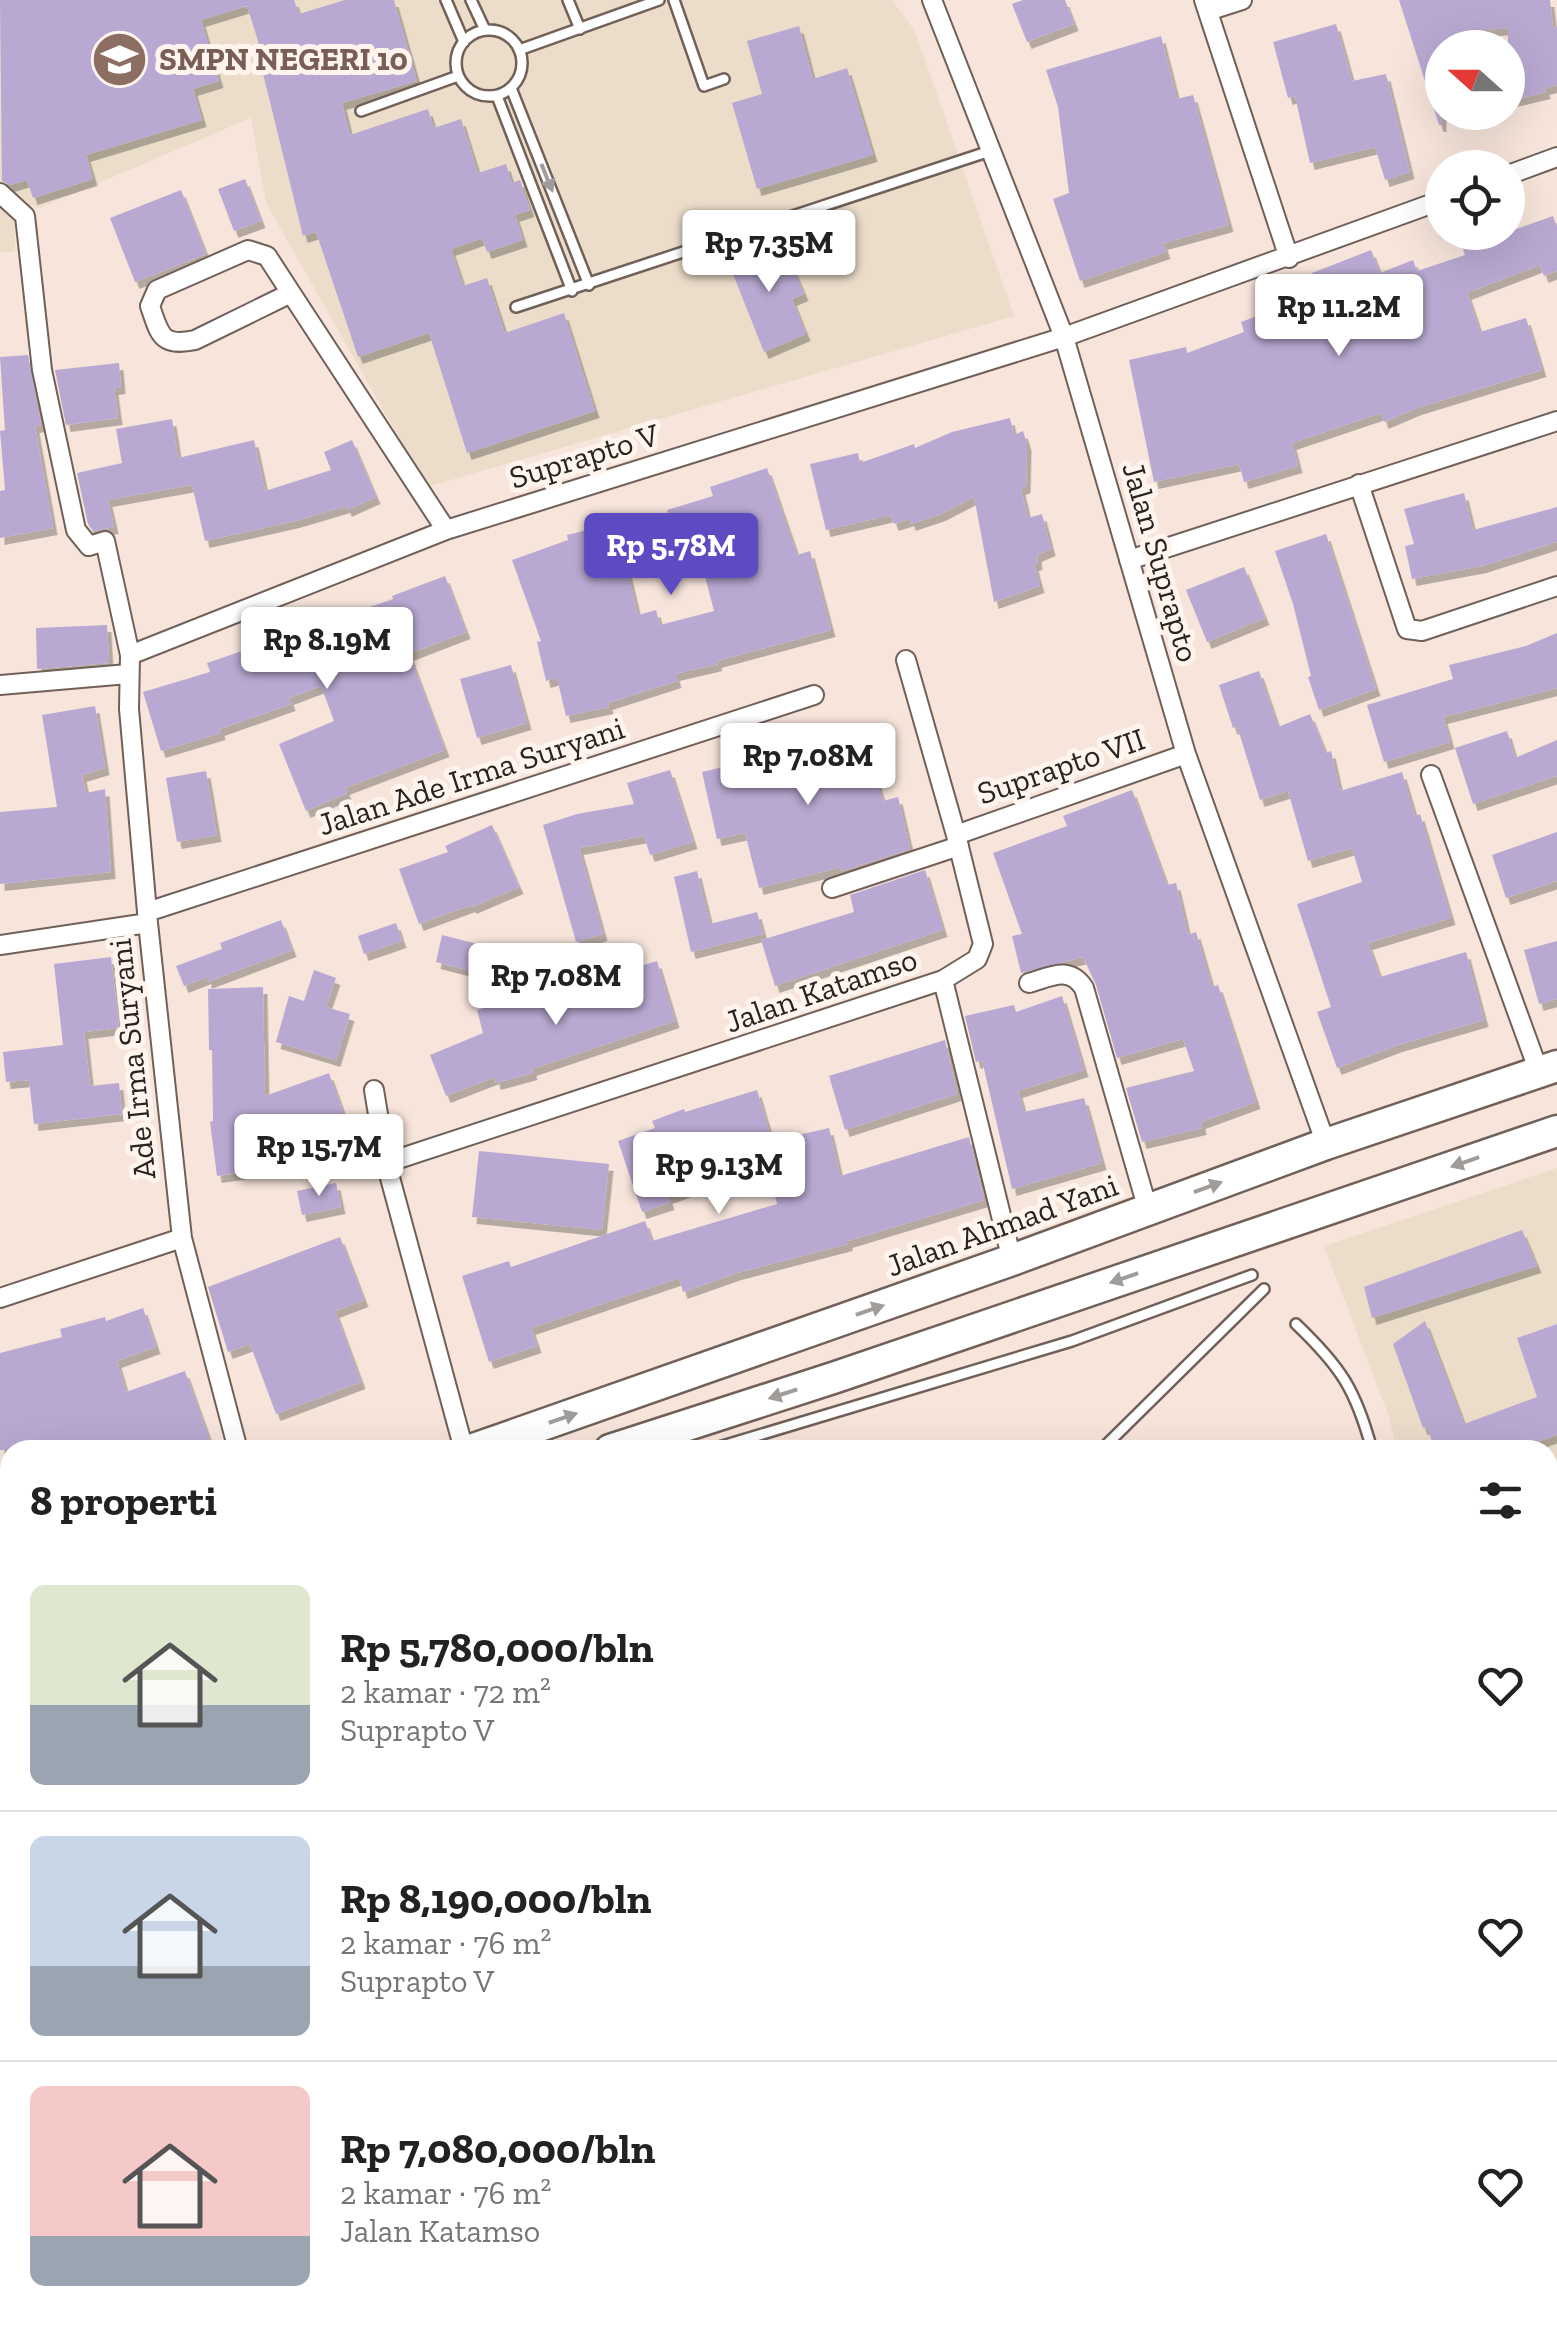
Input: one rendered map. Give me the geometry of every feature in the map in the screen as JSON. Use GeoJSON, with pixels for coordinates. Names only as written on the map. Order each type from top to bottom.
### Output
{"type":"FeatureCollection","features":[{"type":"Feature","properties":{"kind":"main road","name":"Jalan Ahmad Yani"},"geometry":{"type":"LineString","coordinates":[[499,1440],[1012,1260],[1326,1144],[1548,1069]]}},
{"type":"Feature","properties":{"kind":"main road"},"geometry":{"type":"LineString","coordinates":[[641,1440],[1557,1131]]}},
{"type":"Feature","properties":{"kind":"main road"},"geometry":{"type":"LineString","coordinates":[[821,1327],[836,1377]]}},
{"type":"Feature","properties":{"kind":"street","name":"Jalan Suprapto"},"geometry":{"type":"LineString","coordinates":[[932,0],[1064,337],[1186,754],[1326,1144]]}},
{"type":"Feature","properties":{"kind":"street"},"geometry":{"type":"LineString","coordinates":[[1242,0],[1206,5],[1288,258]]}},
{"type":"Feature","properties":{"kind":"street"},"geometry":{"type":"LineString","coordinates":[[1525,169],[1557,157]]}},
{"type":"Feature","properties":{"kind":"street","name":"Ade Irma Suryani"},"geometry":{"type":"LineString","coordinates":[[0,194],[25,216],[47,402],[76,530],[88,546],[105,541],[129,665],[147,918],[182,1238],[235,1440]]}},
{"type":"Feature","properties":{"kind":"street","name":"Suprapto V"},"geometry":{"type":"LineString","coordinates":[[0,685],[129,665],[446,530],[1064,337],[1425,206]]}},
{"type":"Feature","properties":{"kind":"street"},"geometry":{"type":"LineString","coordinates":[[291,293],[196,340],[182,343],[162,337],[150,306],[156,290],[248,250],[268,256],[446,530]]}},
{"type":"Feature","properties":{"kind":"street"},"geometry":{"type":"LineString","coordinates":[[1129,560],[1557,421]]}},
{"type":"Feature","properties":{"kind":"street"},"geometry":{"type":"LineString","coordinates":[[1359,484],[1407,629],[1422,630],[1557,586]]}},
{"type":"Feature","properties":{"kind":"street"},"geometry":{"type":"LineString","coordinates":[[906,660],[958,840],[982,949],[972,963],[943,980]]}},
{"type":"Feature","properties":{"kind":"street","name":"Jalan Ade Irma Suryani"},"geometry":{"type":"LineString","coordinates":[[0,945],[147,918],[814,695]]}},
{"type":"Feature","properties":{"kind":"street","name":"Suprapto VII"},"geometry":{"type":"LineString","coordinates":[[832,888],[1186,754]]}},
{"type":"Feature","properties":{"kind":"street"},"geometry":{"type":"LineString","coordinates":[[1430,775],[1548,1069]]}},
{"type":"Feature","properties":{"kind":"street"},"geometry":{"type":"LineString","coordinates":[[1029,983],[1064,973],[1079,980],[1084,988],[1148,1210]]}},
{"type":"Feature","properties":{"kind":"street","name":"Jalan Katamso"},"geometry":{"type":"LineString","coordinates":[[386,1164],[943,980],[1012,1260]]}},
{"type":"Feature","properties":{"kind":"street"},"geometry":{"type":"LineString","coordinates":[[374,1090],[386,1164],[461,1440]]}},
{"type":"Feature","properties":{"kind":"street"},"geometry":{"type":"LineString","coordinates":[[0,1298],[182,1238]]}},
{"type":"Feature","properties":{"kind":"lane"},"geometry":{"type":"LineString","coordinates":[[446,0],[464,42]]}},
{"type":"Feature","properties":{"kind":"lane"},"geometry":{"type":"LineString","coordinates":[[471,0],[484,30]]}},
{"type":"Feature","properties":{"kind":"lane"},"geometry":{"type":"LineString","coordinates":[[568,0],[580,29]]}},
{"type":"Feature","properties":{"kind":"lane"},"geometry":{"type":"LineString","coordinates":[[519,50],[659,0]]}},
{"type":"Feature","properties":{"kind":"lane"},"geometry":{"type":"LineString","coordinates":[[674,0],[704,86],[724,79]]}},
{"type":"Feature","properties":{"kind":"lane"},"geometry":{"type":"LineString","coordinates":[[484,30],[505,34],[519,50],[520,73],[511,88],[496,96],[474,93],[458,76],[457,54],[464,42],[484,30]]}},
{"type":"Feature","properties":{"kind":"lane"},"geometry":{"type":"LineString","coordinates":[[361,111],[458,76]]}},
{"type":"Feature","properties":{"kind":"lane"},"geometry":{"type":"LineString","coordinates":[[511,88],[590,284]]}},
{"type":"Feature","properties":{"kind":"lane"},"geometry":{"type":"LineString","coordinates":[[496,96],[572,291]]}},
{"type":"Feature","properties":{"kind":"lane"},"geometry":{"type":"LineString","coordinates":[[516,308],[993,150]]}},
{"type":"Feature","properties":{"kind":"lane"},"geometry":{"type":"LineString","coordinates":[[743,1440],[1072,1342],[1252,1275]]}},
{"type":"Feature","properties":{"kind":"lane"},"geometry":{"type":"LineString","coordinates":[[1111,1440],[1264,1288]]}},
{"type":"Feature","properties":{"kind":"lane"},"geometry":{"type":"LineString","coordinates":[[1296,1324],[1343,1374],[1357,1400],[1369,1440]]}},
{"type":"Feature","properties":{"kind":"shaded area"},"geometry":{"type":"Polygon","coordinates":[[[0,0],[892,0],[915,31],[1014,316],[427,487],[266,203],[251,118],[40,208],[12,199],[0,184],[0,0]]]}},
{"type":"Feature","properties":{"kind":"shaded area"},"geometry":{"type":"Polygon","coordinates":[[[0,202],[15,218],[15,251],[0,253],[0,202]]]}},
{"type":"Feature","properties":{"kind":"shaded area"},"geometry":{"type":"Polygon","coordinates":[[[1557,1168],[1557,1440],[1395,1440],[1324,1246],[1557,1168]]]}},
{"type":"Feature","properties":{"kind":"building"},"geometry":{"type":"Polygon","coordinates":[[[0,0],[294,0],[299,14],[345,0],[394,0],[417,81],[342,103],[350,135],[428,109],[434,128],[461,119],[478,173],[506,164],[512,183],[520,180],[530,210],[515,215],[523,240],[487,252],[482,238],[451,249],[463,286],[487,278],[505,333],[564,313],[595,411],[467,453],[429,333],[358,357],[316,232],[303,236],[247,6],[201,20],[219,81],[193,89],[202,120],[86,155],[93,179],[33,198],[27,180],[10,185],[2,181],[0,0]]]}},
{"type":"Feature","properties":{"kind":"building"},"geometry":{"type":"Polygon","coordinates":[[[1023,0],[1065,0],[1074,24],[1027,42],[1012,4],[1023,0]]]}},
{"type":"Feature","properties":{"kind":"building"},"geometry":{"type":"Polygon","coordinates":[[[1399,0],[1550,0],[1553,28],[1557,27],[1557,85],[1525,97],[1525,30],[1508,28],[1425,30],[1425,81],[1399,0]]]}},
{"type":"Feature","properties":{"kind":"building"},"geometry":{"type":"Polygon","coordinates":[[[1336,24],[1352,81],[1386,74],[1410,172],[1385,180],[1375,147],[1310,163],[1295,96],[1288,98],[1273,42],[1336,24]]]}},
{"type":"Feature","properties":{"kind":"building"},"geometry":{"type":"Polygon","coordinates":[[[799,26],[813,79],[847,68],[873,155],[757,189],[732,103],[762,94],[747,41],[799,26]]]}},
{"type":"Feature","properties":{"kind":"building"},"geometry":{"type":"Polygon","coordinates":[[[1161,36],[1177,99],[1193,95],[1229,225],[1163,243],[1166,252],[1080,281],[1053,199],[1069,193],[1058,107],[1046,70],[1161,36]]]}},
{"type":"Feature","properties":{"kind":"building"},"geometry":{"type":"Polygon","coordinates":[[[245,179],[261,221],[234,231],[218,189],[245,179]]]}},
{"type":"Feature","properties":{"kind":"building"},"geometry":{"type":"Polygon","coordinates":[[[181,190],[206,254],[135,282],[110,218],[181,190]]]}},
{"type":"Feature","properties":{"kind":"building"},"geometry":{"type":"Polygon","coordinates":[[[1553,216],[1557,227],[1557,271],[1544,276],[1540,265],[1467,293],[1480,332],[1526,318],[1542,370],[1384,422],[1381,413],[1292,443],[1298,466],[1244,482],[1239,464],[1154,482],[1129,360],[1186,347],[1187,353],[1244,332],[1241,322],[1320,293],[1312,273],[1371,250],[1380,273],[1413,260],[1417,271],[1465,255],[1463,250],[1525,250],[1525,226],[1553,216]]]}},
{"type":"Feature","properties":{"kind":"building"},"geometry":{"type":"Polygon","coordinates":[[[770,241],[780,265],[790,261],[804,294],[792,299],[806,334],[764,352],[727,259],[770,241]]]}},
{"type":"Feature","properties":{"kind":"building"},"geometry":{"type":"Polygon","coordinates":[[[28,355],[41,425],[35,426],[53,528],[0,538],[0,491],[5,490],[0,431],[5,430],[0,357],[28,355]]]}},
{"type":"Feature","properties":{"kind":"building"},"geometry":{"type":"Polygon","coordinates":[[[119,363],[121,387],[114,388],[118,418],[66,425],[55,370],[119,363]]]}},
{"type":"Feature","properties":{"kind":"building"},"geometry":{"type":"Polygon","coordinates":[[[1010,418],[1014,435],[1023,431],[1027,444],[1026,486],[1021,488],[1028,518],[1042,514],[1051,549],[1037,555],[1038,563],[1034,564],[1040,586],[994,602],[974,497],[911,524],[910,519],[894,524],[891,515],[826,530],[810,464],[858,453],[860,463],[914,444],[915,448],[952,432],[1010,418]]]}},
{"type":"Feature","properties":{"kind":"building"},"geometry":{"type":"Polygon","coordinates":[[[172,419],[178,458],[254,440],[265,491],[331,470],[324,452],[352,440],[376,497],[347,510],[346,506],[205,541],[192,485],[108,500],[114,527],[93,531],[77,473],[122,463],[116,429],[172,419]]]}},
{"type":"Feature","properties":{"kind":"building"},"geometry":{"type":"Polygon","coordinates":[[[767,468],[797,555],[810,551],[831,630],[675,674],[677,681],[608,703],[609,707],[566,716],[557,678],[546,681],[537,642],[541,641],[512,560],[568,540],[567,535],[616,523],[638,615],[656,610],[660,625],[714,611],[700,557],[683,563],[667,510],[713,496],[710,487],[767,468]]]}},
{"type":"Feature","properties":{"kind":"building"},"geometry":{"type":"Polygon","coordinates":[[[1464,493],[1473,530],[1557,507],[1557,542],[1482,566],[1412,579],[1405,546],[1414,544],[1404,509],[1464,493]]]}},
{"type":"Feature","properties":{"kind":"building"},"geometry":{"type":"Polygon","coordinates":[[[1326,534],[1376,689],[1319,710],[1293,604],[1275,551],[1326,534]]]}},
{"type":"Feature","properties":{"kind":"building"},"geometry":{"type":"Polygon","coordinates":[[[1244,567],[1265,618],[1207,642],[1186,590],[1244,567]]]}},
{"type":"Feature","properties":{"kind":"building"},"geometry":{"type":"Polygon","coordinates":[[[445,576],[466,632],[409,654],[445,750],[345,788],[347,793],[306,811],[279,744],[334,721],[321,686],[289,698],[291,704],[220,729],[221,733],[161,751],[143,692],[210,672],[207,663],[393,599],[392,596],[445,576]]]}},
{"type":"Feature","properties":{"kind":"building"},"geometry":{"type":"Polygon","coordinates":[[[107,625],[109,663],[37,669],[36,628],[107,625]]]}},
{"type":"Feature","properties":{"kind":"building"},"geometry":{"type":"Polygon","coordinates":[[[1557,633],[1557,688],[1443,717],[1450,742],[1384,762],[1367,705],[1453,679],[1449,665],[1526,646],[1557,633]]]}},
{"type":"Feature","properties":{"kind":"building"},"geometry":{"type":"Polygon","coordinates":[[[511,665],[527,723],[477,738],[460,679],[511,665]]]}},
{"type":"Feature","properties":{"kind":"building"},"geometry":{"type":"Polygon","coordinates":[[[1259,671],[1278,727],[1310,714],[1326,753],[1331,751],[1340,791],[1402,772],[1415,816],[1420,814],[1451,918],[1368,943],[1380,977],[1466,952],[1484,1020],[1337,1068],[1317,1012],[1331,1007],[1297,904],[1362,882],[1352,848],[1308,861],[1288,791],[1260,800],[1237,726],[1233,728],[1219,685],[1259,671]]]}},
{"type":"Feature","properties":{"kind":"building"},"geometry":{"type":"Polygon","coordinates":[[[95,706],[105,768],[82,775],[86,793],[105,789],[111,872],[0,884],[0,812],[57,807],[42,715],[95,706]]]}},
{"type":"Feature","properties":{"kind":"building"},"geometry":{"type":"Polygon","coordinates":[[[859,723],[883,801],[898,797],[910,849],[842,871],[841,867],[759,888],[745,833],[717,839],[702,772],[774,755],[773,750],[859,723]]]}},
{"type":"Feature","properties":{"kind":"building"},"geometry":{"type":"Polygon","coordinates":[[[1507,731],[1515,758],[1557,740],[1557,776],[1473,804],[1455,748],[1507,731]]]}},
{"type":"Feature","properties":{"kind":"building"},"geometry":{"type":"Polygon","coordinates":[[[670,770],[693,842],[650,855],[644,836],[579,848],[603,934],[576,942],[543,825],[577,814],[634,804],[627,783],[670,770]]]}},
{"type":"Feature","properties":{"kind":"building"},"geometry":{"type":"Polygon","coordinates":[[[206,771],[217,835],[177,842],[166,778],[206,771]]]}},
{"type":"Feature","properties":{"kind":"building"},"geometry":{"type":"Polygon","coordinates":[[[1132,790],[1167,885],[1176,883],[1188,935],[1196,932],[1212,987],[1218,985],[1256,1102],[1201,1122],[1202,1128],[1142,1142],[1126,1088],[1194,1071],[1183,1039],[1117,1058],[1096,985],[1083,957],[1021,973],[1012,936],[1022,934],[993,853],[1067,826],[1063,816],[1132,790]]]}},
{"type":"Feature","properties":{"kind":"building"},"geometry":{"type":"Polygon","coordinates":[[[492,825],[519,887],[419,924],[399,869],[448,852],[445,846],[492,825]]]}},
{"type":"Feature","properties":{"kind":"building"},"geometry":{"type":"Polygon","coordinates":[[[1557,832],[1557,881],[1506,898],[1492,855],[1557,832]]]}},
{"type":"Feature","properties":{"kind":"building"},"geometry":{"type":"Polygon","coordinates":[[[925,870],[943,930],[775,986],[761,940],[854,912],[850,895],[925,870]]]}},
{"type":"Feature","properties":{"kind":"building"},"geometry":{"type":"Polygon","coordinates":[[[697,871],[710,924],[757,912],[763,934],[691,952],[674,877],[697,871]]]}},
{"type":"Feature","properties":{"kind":"building"},"geometry":{"type":"Polygon","coordinates":[[[281,920],[292,950],[207,982],[207,977],[184,986],[176,966],[222,949],[220,943],[281,920]]]}},
{"type":"Feature","properties":{"kind":"building"},"geometry":{"type":"Polygon","coordinates":[[[396,923],[402,941],[364,954],[358,936],[396,923]]]}},
{"type":"Feature","properties":{"kind":"building"},"geometry":{"type":"Polygon","coordinates":[[[442,935],[474,943],[467,970],[436,962],[442,935]]]}},
{"type":"Feature","properties":{"kind":"building"},"geometry":{"type":"Polygon","coordinates":[[[1557,941],[1557,999],[1539,1004],[1524,950],[1557,941]]]}},
{"type":"Feature","properties":{"kind":"building"},"geometry":{"type":"Polygon","coordinates":[[[111,957],[119,1028],[84,1032],[90,1086],[119,1083],[122,1114],[34,1124],[29,1080],[6,1082],[3,1052],[63,1045],[54,964],[111,957]]]}},
{"type":"Feature","properties":{"kind":"building"},"geometry":{"type":"Polygon","coordinates":[[[657,961],[675,1021],[532,1069],[533,1073],[496,1083],[495,1077],[446,1096],[430,1055],[483,1033],[477,1010],[513,1000],[514,1005],[657,961]]]}},
{"type":"Feature","properties":{"kind":"building"},"geometry":{"type":"Polygon","coordinates":[[[314,970],[336,978],[326,1007],[350,1014],[336,1060],[276,1042],[289,996],[304,1001],[314,970]]]}},
{"type":"Feature","properties":{"kind":"building"},"geometry":{"type":"Polygon","coordinates":[[[263,987],[265,1096],[329,1073],[350,1132],[279,1159],[280,1167],[217,1176],[210,1122],[212,1050],[208,989],[263,987]]]}},
{"type":"Feature","properties":{"kind":"building"},"geometry":{"type":"Polygon","coordinates":[[[1062,996],[1084,1070],[1018,1091],[1024,1112],[1084,1098],[1102,1163],[1012,1189],[982,1060],[976,1062],[965,1016],[1014,1005],[1016,1012],[1062,996]]]}},
{"type":"Feature","properties":{"kind":"building"},"geometry":{"type":"Polygon","coordinates":[[[945,1040],[957,1094],[845,1130],[829,1076],[945,1040]]]}},
{"type":"Feature","properties":{"kind":"building"},"geometry":{"type":"Polygon","coordinates":[[[757,1090],[772,1141],[829,1128],[840,1176],[969,1137],[984,1200],[683,1292],[679,1278],[531,1328],[537,1346],[489,1362],[462,1276],[509,1261],[511,1267],[645,1221],[652,1241],[777,1204],[768,1168],[724,1181],[723,1177],[668,1197],[670,1203],[642,1212],[618,1141],[655,1128],[652,1121],[684,1109],[685,1112],[757,1090]]]}},
{"type":"Feature","properties":{"kind":"building"},"geometry":{"type":"Polygon","coordinates":[[[479,1151],[609,1164],[602,1230],[472,1217],[479,1151]]]}},
{"type":"Feature","properties":{"kind":"building"},"geometry":{"type":"Polygon","coordinates":[[[336,1183],[341,1207],[302,1215],[297,1191],[336,1183]]]}},
{"type":"Feature","properties":{"kind":"building"},"geometry":{"type":"Polygon","coordinates":[[[1522,1230],[1537,1266],[1372,1318],[1364,1287],[1522,1230]]]}},
{"type":"Feature","properties":{"kind":"building"},"geometry":{"type":"Polygon","coordinates":[[[340,1237],[364,1300],[335,1311],[361,1382],[276,1414],[250,1344],[228,1352],[208,1287],[340,1237]]]}},
{"type":"Feature","properties":{"kind":"building"},"geometry":{"type":"Polygon","coordinates":[[[143,1308],[156,1347],[117,1361],[126,1392],[185,1371],[209,1440],[0,1440],[0,1353],[62,1337],[60,1329],[105,1317],[106,1321],[143,1308]]]}},
{"type":"Feature","properties":{"kind":"building"},"geometry":{"type":"Polygon","coordinates":[[[1425,1321],[1464,1424],[1537,1397],[1517,1338],[1557,1324],[1557,1435],[1543,1440],[1432,1440],[1427,1427],[1423,1428],[1393,1344],[1425,1321]]]}},
{"type":"Feature","properties":{"kind":"place","name":"SMPN NEGERI 10"},"geometry":{"type":"Point","coordinates":[120,59]}}]}
